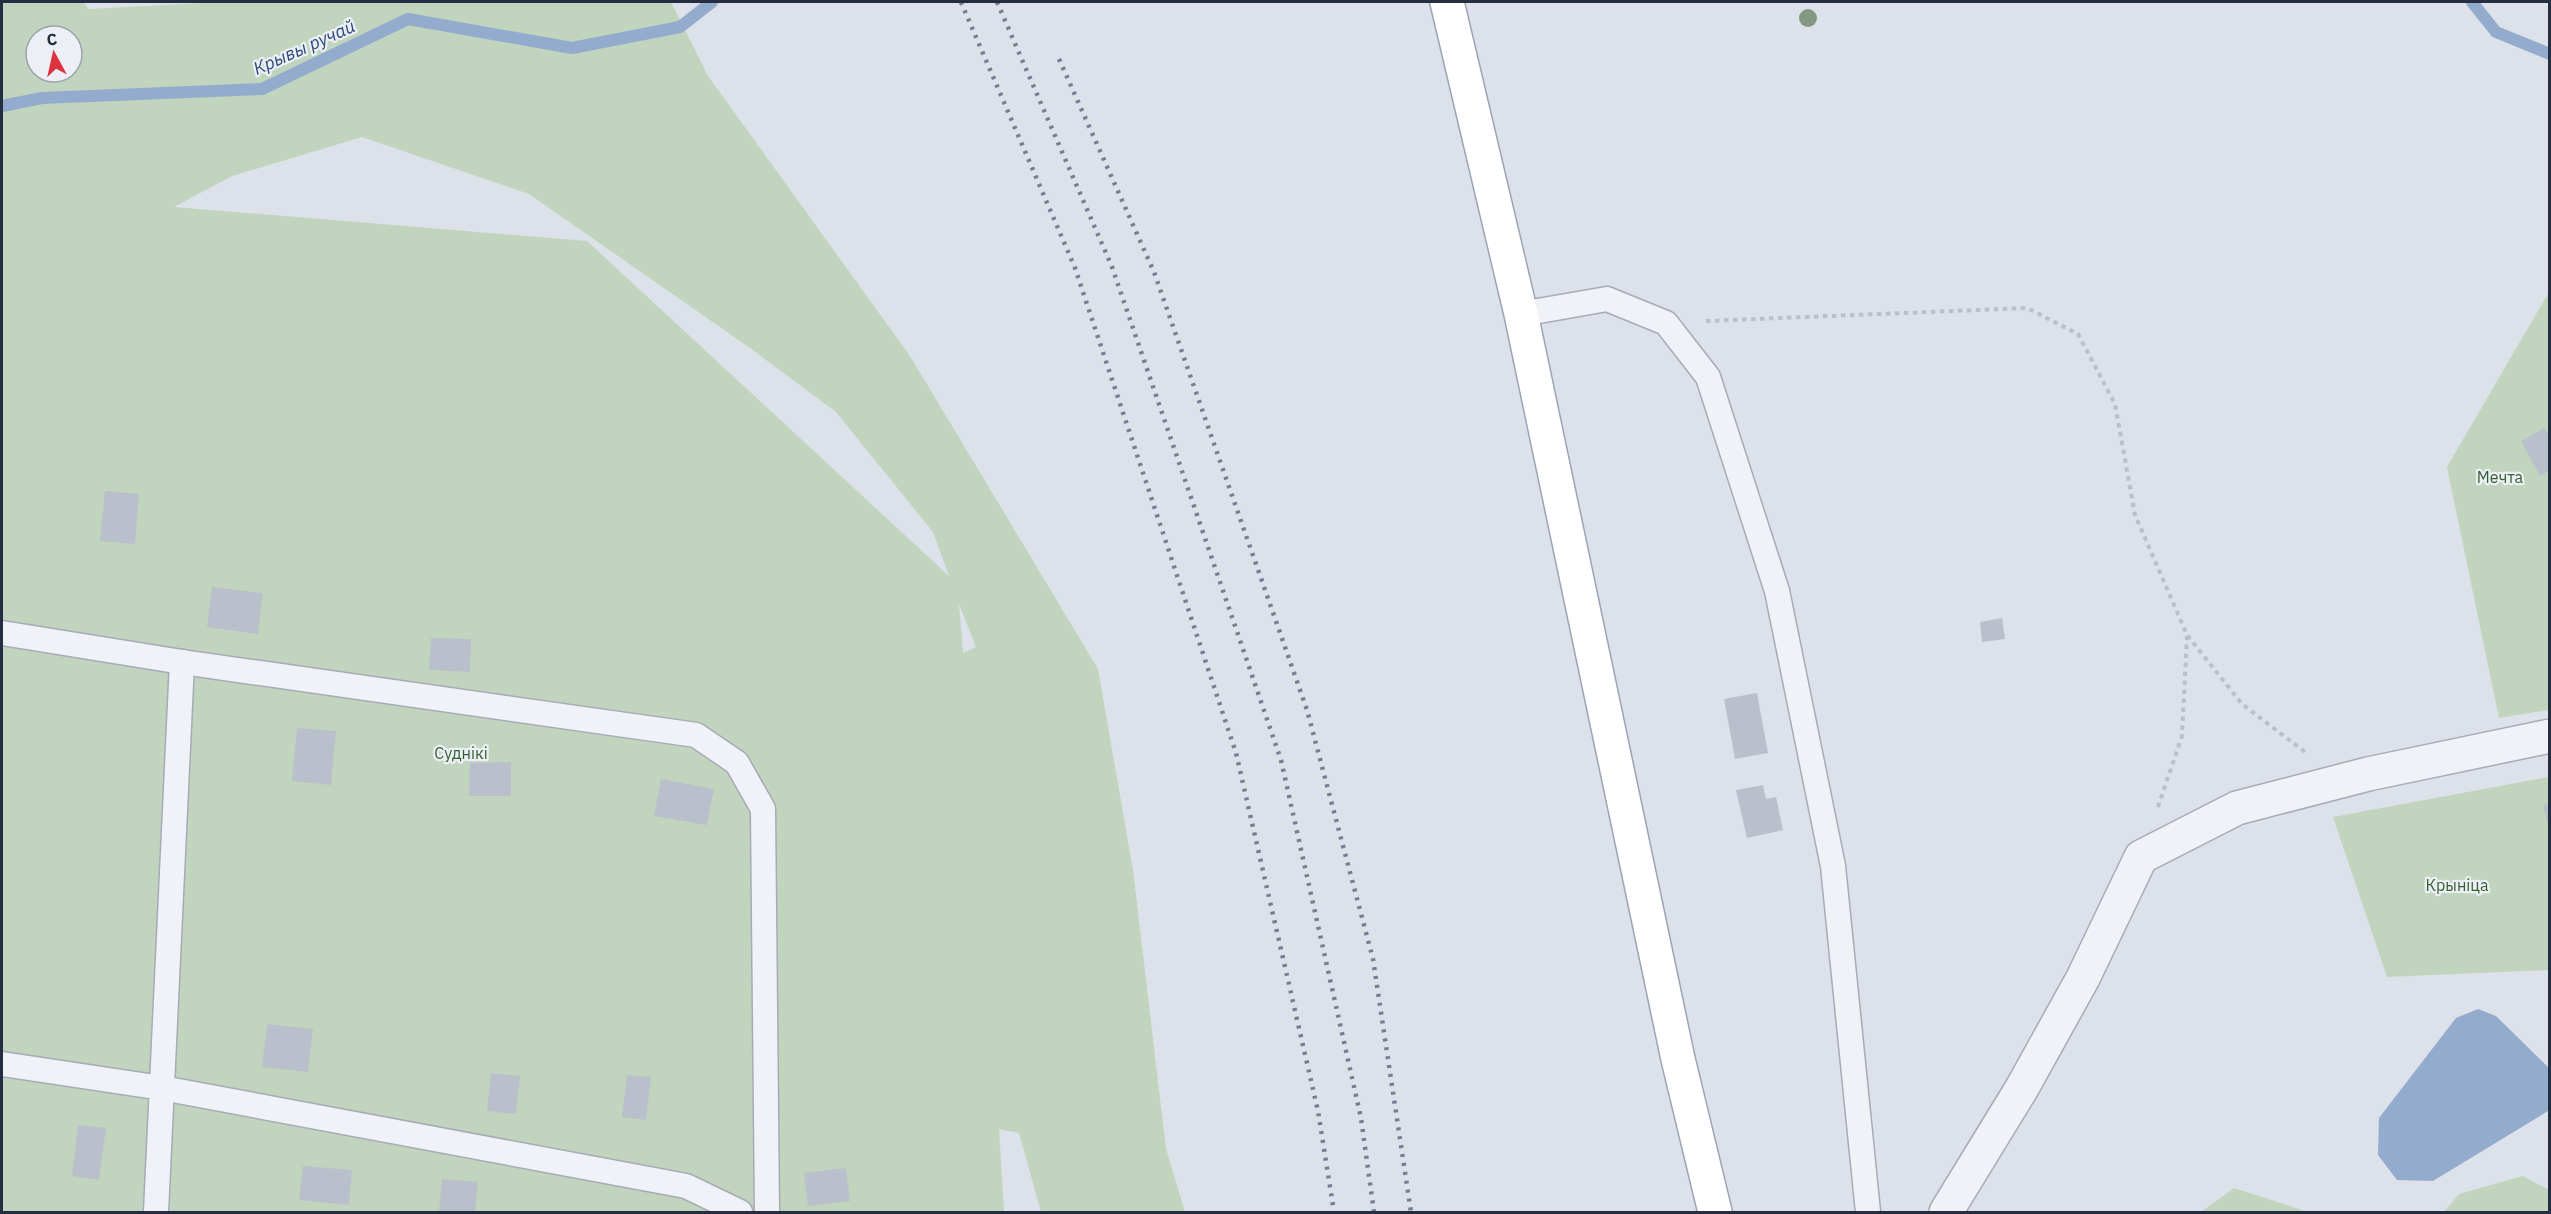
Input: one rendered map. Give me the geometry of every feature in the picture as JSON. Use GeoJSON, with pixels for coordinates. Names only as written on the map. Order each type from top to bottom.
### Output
{"type":"FeatureCollection","features":[{"type":"Feature","properties":{"kind":"main road"},"geometry":{"type":"LineString","coordinates":[[1447,2],[1521,314],[1676,1047],[1715,1212]]}},
{"type":"Feature","properties":{"kind":"street"},"geometry":{"type":"LineString","coordinates":[[1946,1212],[2022,1088],[2078,988],[2141,857],[2237,808],[2368,774],[2550,736]]}},
{"type":"Feature","properties":{"kind":"lane"},"geometry":{"type":"LineString","coordinates":[[1521,314],[1607,299],[1666,323],[1708,377],[1778,591],[1833,866],[1868,1212]]}},
{"type":"Feature","properties":{"kind":"lane"},"geometry":{"type":"LineString","coordinates":[[2,633],[182,662],[696,735],[737,763],[763,809],[767,1212]]}},
{"type":"Feature","properties":{"kind":"lane"},"geometry":{"type":"LineString","coordinates":[[156,1212],[182,662]]}},
{"type":"Feature","properties":{"kind":"lane"},"geometry":{"type":"LineString","coordinates":[[2,1064],[162,1088],[686,1186],[740,1212]]}},
{"type":"Feature","properties":{"kind":"path"},"geometry":{"type":"LineString","coordinates":[[1666,323],[2027,308],[2078,334],[2115,404],[2135,515],[2187,635],[2242,704],[2307,753]]}},
{"type":"Feature","properties":{"kind":"path"},"geometry":{"type":"LineString","coordinates":[[2141,857],[2182,736],[2187,635]]}},
{"type":"Feature","properties":{"kind":"green space","name":"Суднікі"},"geometry":{"type":"Polygon","coordinates":[[[2,2],[84,2],[88,9],[222,2],[671,2],[708,76],[910,356],[1098,669],[1133,870],[1166,1149],[1185,1212],[1041,1212],[1019,1133],[999,1129],[1004,1212],[2,1212],[2,2]],[[362,137],[232,176],[174,207],[587,241],[949,576],[933,532],[836,412],[750,348],[529,194],[362,137]],[[959,604],[963,653],[976,647],[959,604]]]}},
{"type":"Feature","properties":{"kind":"green space","name":"Мечта"},"geometry":{"type":"Polygon","coordinates":[[[2549,292],[2549,710],[2499,718],[2447,467],[2549,292]]]}},
{"type":"Feature","properties":{"kind":"green space","name":"Крыніца"},"geometry":{"type":"Polygon","coordinates":[[[2549,777],[2549,970],[2387,977],[2333,817],[2549,777]]]}},
{"type":"Feature","properties":{"kind":"green space"},"geometry":{"type":"Polygon","coordinates":[[[2523,1176],[2549,1190],[2549,1212],[2444,1212],[2459,1194],[2523,1176]]]}},
{"type":"Feature","properties":{"kind":"green space"},"geometry":{"type":"Polygon","coordinates":[[[2234,1188],[2308,1212],[2201,1212],[2234,1188]]]}},
{"type":"Feature","properties":{"kind":"water"},"geometry":{"type":"Polygon","coordinates":[[[2478,1009],[2496,1016],[2549,1068],[2548,1111],[2433,1181],[2397,1180],[2378,1155],[2379,1118],[2456,1018],[2478,1009]]]}},
{"type":"Feature","properties":{"kind":"building"},"geometry":{"type":"Polygon","coordinates":[[[2544,428],[2550,437],[2550,470],[2540,476],[2521,441],[2544,428]]]}},
{"type":"Feature","properties":{"kind":"building"},"geometry":{"type":"Polygon","coordinates":[[[105,491],[139,494],[135,544],[100,541],[105,491]]]}},
{"type":"Feature","properties":{"kind":"building"},"geometry":{"type":"Polygon","coordinates":[[[212,587],[263,593],[258,634],[207,627],[212,587]]]}},
{"type":"Feature","properties":{"kind":"building"},"geometry":{"type":"Polygon","coordinates":[[[2002,618],[2005,639],[1982,642],[1980,622],[2002,618]]]}},
{"type":"Feature","properties":{"kind":"building"},"geometry":{"type":"Polygon","coordinates":[[[431,638],[471,639],[470,672],[429,670],[431,638]]]}},
{"type":"Feature","properties":{"kind":"building"},"geometry":{"type":"Polygon","coordinates":[[[1757,693],[1768,753],[1735,759],[1724,699],[1757,693]]]}},
{"type":"Feature","properties":{"kind":"building"},"geometry":{"type":"Polygon","coordinates":[[[297,728],[336,731],[331,785],[292,781],[297,728]]]}},
{"type":"Feature","properties":{"kind":"building"},"geometry":{"type":"Polygon","coordinates":[[[511,762],[511,796],[469,796],[470,763],[511,762]]]}},
{"type":"Feature","properties":{"kind":"building"},"geometry":{"type":"Polygon","coordinates":[[[661,779],[714,789],[707,825],[654,816],[661,779]]]}},
{"type":"Feature","properties":{"kind":"building"},"geometry":{"type":"Polygon","coordinates":[[[1763,785],[1766,799],[1776,797],[1783,830],[1747,838],[1736,790],[1763,785]]]}},
{"type":"Feature","properties":{"kind":"building"},"geometry":{"type":"Polygon","coordinates":[[[2550,804],[2550,828],[2549,829],[2543,805],[2550,804]]]}},
{"type":"Feature","properties":{"kind":"building"},"geometry":{"type":"Polygon","coordinates":[[[267,1024],[313,1029],[308,1072],[262,1067],[267,1024]]]}},
{"type":"Feature","properties":{"kind":"building"},"geometry":{"type":"Polygon","coordinates":[[[491,1073],[520,1076],[516,1114],[487,1111],[491,1073]]]}},
{"type":"Feature","properties":{"kind":"building"},"geometry":{"type":"Polygon","coordinates":[[[627,1075],[651,1077],[646,1120],[622,1117],[627,1075]]]}},
{"type":"Feature","properties":{"kind":"building"},"geometry":{"type":"Polygon","coordinates":[[[78,1125],[106,1128],[99,1180],[72,1176],[78,1125]]]}},
{"type":"Feature","properties":{"kind":"building"},"geometry":{"type":"Polygon","coordinates":[[[303,1166],[352,1170],[349,1205],[299,1200],[303,1166]]]}},
{"type":"Feature","properties":{"kind":"building"},"geometry":{"type":"Polygon","coordinates":[[[846,1168],[850,1201],[808,1206],[804,1173],[846,1168]]]}},
{"type":"Feature","properties":{"kind":"building"},"geometry":{"type":"Polygon","coordinates":[[[442,1179],[478,1182],[475,1212],[439,1212],[442,1179]]]}},
{"type":"Feature","properties":{"kind":"waterway","name":"Крывы ручай"},"geometry":{"type":"LineString","coordinates":[[2,106],[42,98],[262,89],[408,19],[572,48],[680,27],[712,2]]}},
{"type":"Feature","properties":{"kind":"waterway","name":"Крывы ручай"},"geometry":{"type":"LineString","coordinates":[[2472,2],[2496,32],[2550,54]]}},
{"type":"Feature","properties":{"kind":"railway"},"geometry":{"type":"LineString","coordinates":[[961,2],[1075,268],[1236,753],[1318,1111],[1334,1212]]}},
{"type":"Feature","properties":{"kind":"railway"},"geometry":{"type":"LineString","coordinates":[[997,2],[1112,267],[1281,760],[1361,1118],[1374,1212]]}},
{"type":"Feature","properties":{"kind":"railway"},"geometry":{"type":"LineString","coordinates":[[1059,59],[1154,272],[1307,710],[1373,959],[1411,1212]]}}]}
